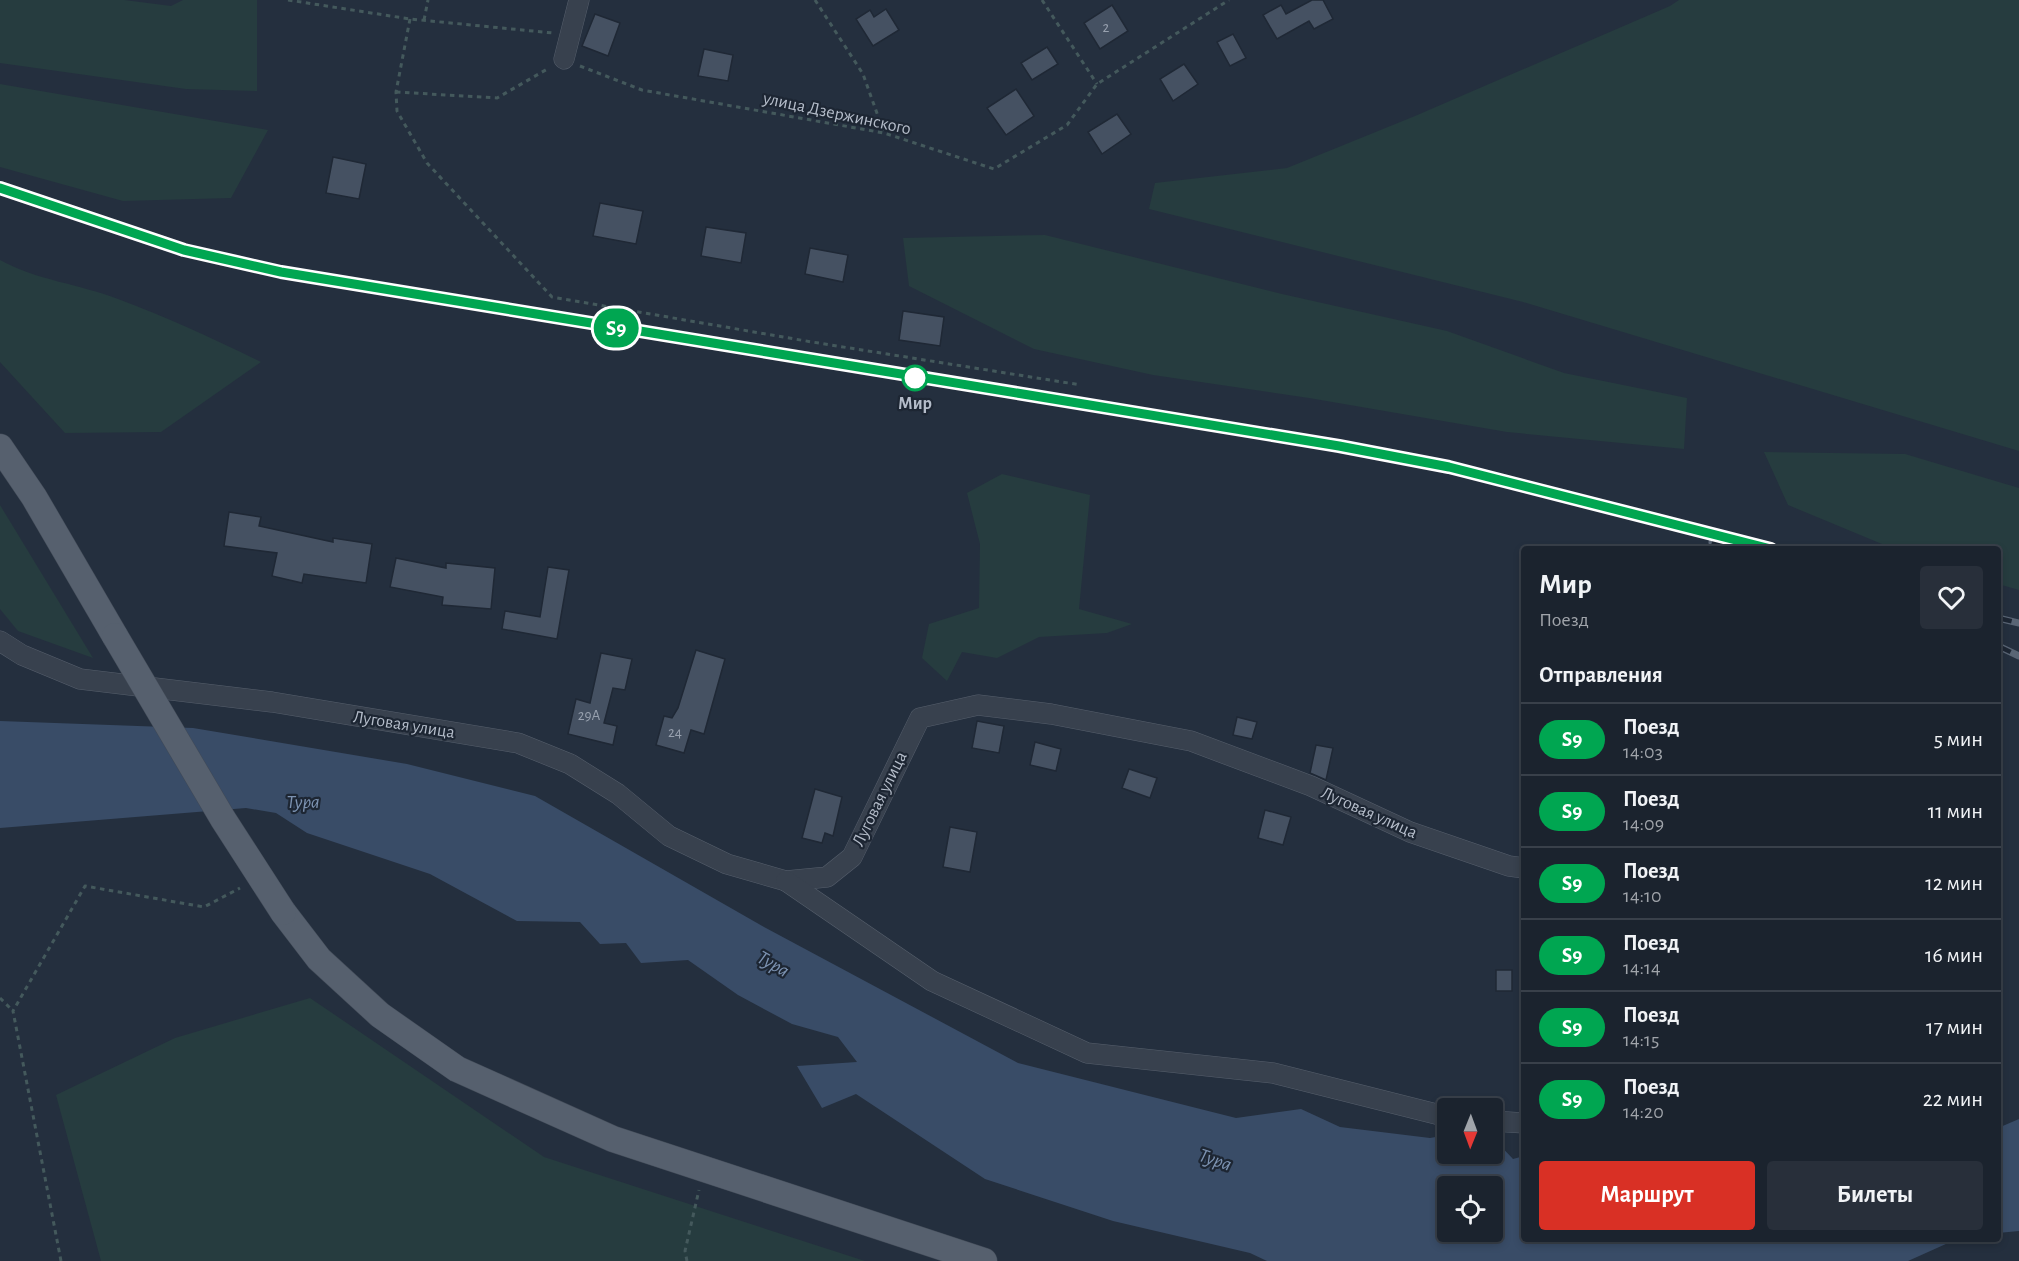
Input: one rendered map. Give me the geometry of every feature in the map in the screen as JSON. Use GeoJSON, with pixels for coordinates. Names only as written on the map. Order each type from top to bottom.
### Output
{"type":"FeatureCollection","features":[{"type":"Feature","properties":{"kind":"main road"},"geometry":{"type":"LineString","coordinates":[[0,447],[34,497],[223,819],[283,912],[319,959],[380,1015],[458,1069],[613,1139],[984,1261]]}},
{"type":"Feature","properties":{"kind":"street"},"geometry":{"type":"LineString","coordinates":[[564,59],[579,0]]}},
{"type":"Feature","properties":{"kind":"street","name":"Луговая улица"},"geometry":{"type":"LineString","coordinates":[[0,641],[22,655],[80,680],[272,702],[518,743],[570,764],[618,794],[669,836],[727,864],[786,881],[827,877],[852,857],[920,718],[978,705],[1051,714],[1191,741],[1311,786],[1410,832],[1509,866],[1521,868]]}},
{"type":"Feature","properties":{"kind":"street"},"geometry":{"type":"LineString","coordinates":[[786,881],[932,981],[1087,1053],[1273,1073],[1437,1114]]}},
{"type":"Feature","properties":{"kind":"street"},"geometry":{"type":"LineString","coordinates":[[1503,1122],[1521,1123]]}},
{"type":"Feature","properties":{"kind":"path"},"geometry":{"type":"LineString","coordinates":[[288,0],[410,19],[570,34]]}},
{"type":"Feature","properties":{"kind":"path"},"geometry":{"type":"LineString","coordinates":[[424,20],[428,0]]}},
{"type":"Feature","properties":{"kind":"path"},"geometry":{"type":"LineString","coordinates":[[815,0],[863,74],[884,133]]}},
{"type":"Feature","properties":{"kind":"path"},"geometry":{"type":"LineString","coordinates":[[1042,0],[1097,84]]}},
{"type":"Feature","properties":{"kind":"path","name":"улица Дзержинского"},"geometry":{"type":"LineString","coordinates":[[564,59],[642,90],[884,133],[994,169],[1067,125],[1097,84],[1229,0]]}},
{"type":"Feature","properties":{"kind":"path"},"geometry":{"type":"LineString","coordinates":[[410,19],[396,92],[397,111],[427,163],[552,297],[1081,385]]}},
{"type":"Feature","properties":{"kind":"path"},"geometry":{"type":"LineString","coordinates":[[396,92],[497,98],[564,59]]}},
{"type":"Feature","properties":{"kind":"path"},"geometry":{"type":"LineString","coordinates":[[13,1011],[85,886],[204,907],[240,888]]}},
{"type":"Feature","properties":{"kind":"path"},"geometry":{"type":"LineString","coordinates":[[0,998],[13,1011],[61,1261]]}},
{"type":"Feature","properties":{"kind":"path"},"geometry":{"type":"LineString","coordinates":[[687,1261],[685,1251],[704,1169]]}},
{"type":"Feature","properties":{"kind":"green space"},"geometry":{"type":"Polygon","coordinates":[[[0,0],[124,0],[171,6],[183,0],[257,0],[257,91],[186,89],[0,63],[0,0]]]}},
{"type":"Feature","properties":{"kind":"green space"},"geometry":{"type":"Polygon","coordinates":[[[1679,0],[2019,0],[2019,451],[1523,302],[1149,209],[1155,183],[1287,168],[1415,116],[1670,6],[1679,0]]]}},
{"type":"Feature","properties":{"kind":"green space"},"geometry":{"type":"Polygon","coordinates":[[[0,84],[268,130],[231,198],[123,201],[0,167],[0,84]]]}},
{"type":"Feature","properties":{"kind":"green space"},"geometry":{"type":"Polygon","coordinates":[[[1045,235],[1282,294],[1447,331],[1564,373],[1687,398],[1684,449],[1507,432],[1309,398],[1153,375],[1034,349],[909,286],[903,238],[1045,235]]]}},
{"type":"Feature","properties":{"kind":"green space"},"geometry":{"type":"Polygon","coordinates":[[[0,260],[28,272],[136,306],[261,362],[161,432],[65,433],[0,362],[0,260]]]}},
{"type":"Feature","properties":{"kind":"green space"},"geometry":{"type":"Polygon","coordinates":[[[1764,452],[1905,454],[2019,488],[2019,590],[2001,585],[2001,546],[1887,546],[1788,505],[1764,452]]]}},
{"type":"Feature","properties":{"kind":"green space"},"geometry":{"type":"Polygon","coordinates":[[[1002,474],[1090,495],[1079,609],[1132,624],[1107,633],[1039,637],[997,658],[962,652],[947,681],[922,658],[929,624],[979,608],[980,544],[967,493],[1002,474]]]}},
{"type":"Feature","properties":{"kind":"green space"},"geometry":{"type":"Polygon","coordinates":[[[0,505],[93,658],[18,631],[0,609],[0,505]]]}},
{"type":"Feature","properties":{"kind":"green space"},"geometry":{"type":"Polygon","coordinates":[[[310,998],[544,1157],[865,1261],[101,1261],[56,1095],[175,1038],[310,998]]]}},
{"type":"Feature","properties":{"kind":"water","name":"Тура"},"geometry":{"type":"Polygon","coordinates":[[[0,721],[193,728],[407,764],[535,796],[764,927],[1018,1063],[1236,1118],[1301,1109],[1340,1127],[1430,1138],[1437,1137],[1437,1164],[1503,1164],[1503,1148],[1513,1159],[1521,1157],[1521,1242],[1950,1242],[1908,1261],[1267,1261],[1250,1253],[1113,1221],[985,1179],[856,1094],[822,1108],[797,1066],[857,1062],[838,1037],[792,1024],[738,995],[688,960],[641,963],[626,943],[600,944],[580,922],[517,921],[430,874],[307,833],[276,813],[246,808],[0,828],[0,721]]]}},
{"type":"Feature","properties":{"kind":"water"},"geometry":{"type":"Polygon","coordinates":[[[2019,1119],[2019,1231],[2001,1233],[2001,1127],[2019,1119]]]}},
{"type":"Feature","properties":{"kind":"building"},"geometry":{"type":"Polygon","coordinates":[[[1312,0],[1323,0],[1333,19],[1314,29],[1309,21],[1277,39],[1263,15],[1281,5],[1286,14],[1312,0]]]}},
{"type":"Feature","properties":{"kind":"building"},"geometry":{"type":"Polygon","coordinates":[[[1112,5],[1128,31],[1100,49],[1084,23],[1112,5]]]}},
{"type":"Feature","properties":{"kind":"building"},"geometry":{"type":"Polygon","coordinates":[[[886,9],[899,30],[873,46],[856,19],[870,10],[874,17],[886,9]]]}},
{"type":"Feature","properties":{"kind":"building"},"geometry":{"type":"Polygon","coordinates":[[[595,14],[620,23],[608,56],[582,46],[595,14]]]}},
{"type":"Feature","properties":{"kind":"building"},"geometry":{"type":"Polygon","coordinates":[[[1233,34],[1246,58],[1230,66],[1217,42],[1233,34]]]}},
{"type":"Feature","properties":{"kind":"building"},"geometry":{"type":"Polygon","coordinates":[[[1047,47],[1058,64],[1032,80],[1021,63],[1047,47]]]}},
{"type":"Feature","properties":{"kind":"building"},"geometry":{"type":"Polygon","coordinates":[[[704,49],[733,55],[728,81],[698,76],[704,49]]]}},
{"type":"Feature","properties":{"kind":"building"},"geometry":{"type":"Polygon","coordinates":[[[1184,64],[1198,84],[1173,101],[1160,79],[1184,64]]]}},
{"type":"Feature","properties":{"kind":"building"},"geometry":{"type":"Polygon","coordinates":[[[1016,89],[1034,116],[1006,135],[987,108],[1016,89]]]}},
{"type":"Feature","properties":{"kind":"building"},"geometry":{"type":"Polygon","coordinates":[[[1117,114],[1131,134],[1102,154],[1088,132],[1117,114]]]}},
{"type":"Feature","properties":{"kind":"building"},"geometry":{"type":"Polygon","coordinates":[[[333,157],[366,164],[359,199],[326,193],[333,157]]]}},
{"type":"Feature","properties":{"kind":"building"},"geometry":{"type":"Polygon","coordinates":[[[600,203],[643,211],[636,244],[593,236],[600,203]]]}},
{"type":"Feature","properties":{"kind":"building"},"geometry":{"type":"Polygon","coordinates":[[[706,227],[746,233],[741,263],[701,256],[706,227]]]}},
{"type":"Feature","properties":{"kind":"building"},"geometry":{"type":"Polygon","coordinates":[[[810,248],[848,255],[843,282],[805,274],[810,248]]]}},
{"type":"Feature","properties":{"kind":"building"},"geometry":{"type":"Polygon","coordinates":[[[903,311],[944,317],[940,346],[899,340],[903,311]]]}},
{"type":"Feature","properties":{"kind":"building"},"geometry":{"type":"Polygon","coordinates":[[[229,512],[261,517],[259,526],[333,542],[333,538],[372,544],[366,583],[304,574],[302,583],[272,576],[277,553],[224,546],[229,512]]]}},
{"type":"Feature","properties":{"kind":"building"},"geometry":{"type":"Polygon","coordinates":[[[396,558],[446,568],[446,563],[495,568],[491,609],[442,605],[443,597],[390,587],[396,558]]]}},
{"type":"Feature","properties":{"kind":"building"},"geometry":{"type":"Polygon","coordinates":[[[548,567],[569,570],[557,639],[502,629],[505,611],[540,617],[548,567]]]}},
{"type":"Feature","properties":{"kind":"building"},"geometry":{"type":"Polygon","coordinates":[[[696,650],[725,659],[704,734],[691,730],[684,753],[656,745],[664,716],[672,718],[678,708],[696,650]]]}},
{"type":"Feature","properties":{"kind":"building"},"geometry":{"type":"Polygon","coordinates":[[[601,653],[632,659],[625,690],[613,688],[604,723],[617,726],[613,745],[568,734],[576,699],[590,703],[601,653]]]}},
{"type":"Feature","properties":{"kind":"building"},"geometry":{"type":"Polygon","coordinates":[[[1237,717],[1257,722],[1252,739],[1233,735],[1237,717]]]}},
{"type":"Feature","properties":{"kind":"building"},"geometry":{"type":"Polygon","coordinates":[[[977,721],[1004,726],[999,753],[972,748],[977,721]]]}},
{"type":"Feature","properties":{"kind":"building"},"geometry":{"type":"Polygon","coordinates":[[[1035,742],[1061,749],[1056,771],[1030,765],[1035,742]]]}},
{"type":"Feature","properties":{"kind":"building"},"geometry":{"type":"Polygon","coordinates":[[[1316,745],[1333,748],[1326,780],[1310,773],[1316,745]]]}},
{"type":"Feature","properties":{"kind":"building"},"geometry":{"type":"Polygon","coordinates":[[[1129,769],[1157,778],[1150,798],[1122,788],[1129,769]]]}},
{"type":"Feature","properties":{"kind":"building"},"geometry":{"type":"Polygon","coordinates":[[[815,789],[842,797],[833,836],[825,833],[822,843],[802,838],[815,789]]]}},
{"type":"Feature","properties":{"kind":"building"},"geometry":{"type":"Polygon","coordinates":[[[1265,810],[1291,817],[1283,845],[1258,838],[1265,810]]]}},
{"type":"Feature","properties":{"kind":"building"},"geometry":{"type":"Polygon","coordinates":[[[950,827],[977,832],[970,872],[943,867],[950,827]]]}},
{"type":"Feature","properties":{"kind":"building"},"geometry":{"type":"Polygon","coordinates":[[[1496,970],[1512,970],[1512,991],[1496,991],[1496,970]]]}},
{"type":"Feature","properties":{"kind":"railway"},"geometry":{"type":"LineString","coordinates":[[0,188],[184,250],[281,272],[915,378],[1294,438],[1449,467],[1759,546]]}},
{"type":"Feature","properties":{"kind":"railway"},"geometry":{"type":"LineString","coordinates":[[1712,542],[1724,546]]}},
{"type":"Feature","properties":{"kind":"railway"},"geometry":{"type":"LineString","coordinates":[[2001,619],[2019,623]]}},
{"type":"Feature","properties":{"kind":"railway"},"geometry":{"type":"LineString","coordinates":[[2001,647],[2019,656]]}},
{"type":"Feature","properties":{"kind":"train","name":"S9"},"geometry":{"type":"LineString","coordinates":[[0,188],[184,250],[281,272],[1339,446],[1449,467],[1759,546]]}},
{"type":"Feature","properties":{"kind":"place","name":"Мир"},"geometry":{"type":"Point","coordinates":[915,378]}}]}
